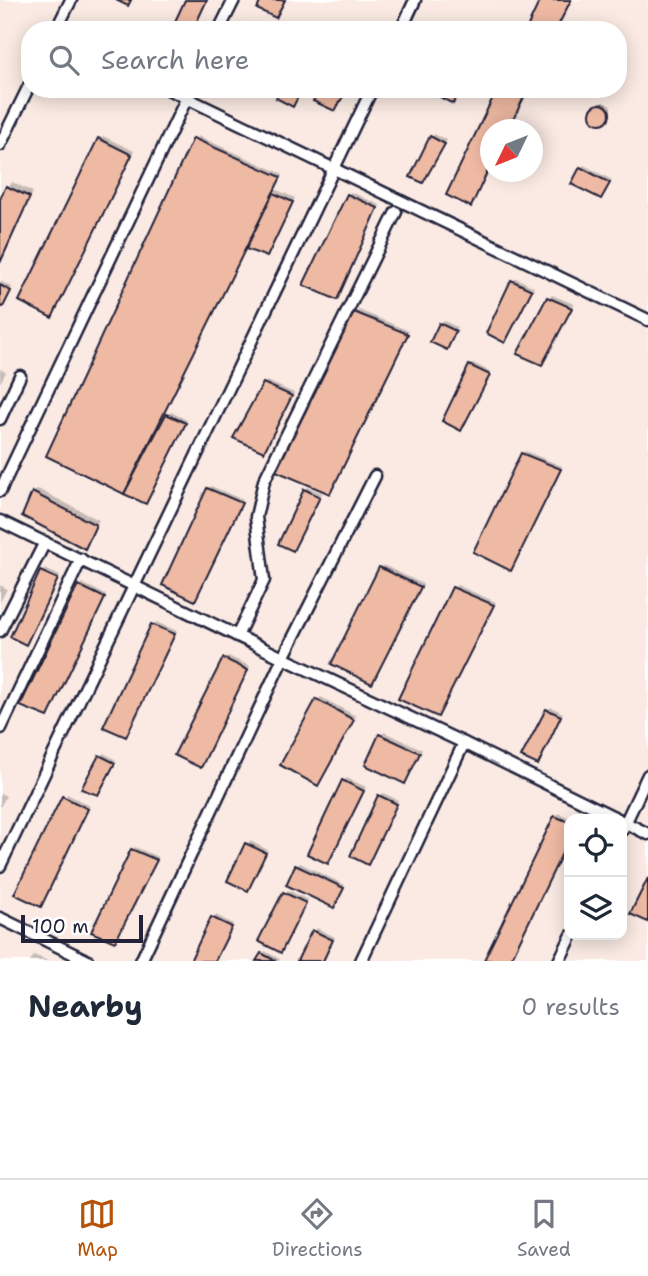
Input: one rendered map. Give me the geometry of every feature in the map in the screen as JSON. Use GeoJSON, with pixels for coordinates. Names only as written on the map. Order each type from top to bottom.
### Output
{"type":"FeatureCollection","features":[{"type":"Feature","properties":{"kind":"lane"},"geometry":{"type":"LineString","coordinates":[[60,21],[71,0]]}},
{"type":"Feature","properties":{"kind":"lane"},"geometry":{"type":"LineString","coordinates":[[224,21],[234,0]]}},
{"type":"Feature","properties":{"kind":"lane"},"geometry":{"type":"LineString","coordinates":[[405,21],[415,0]]}},
{"type":"Feature","properties":{"kind":"lane"},"geometry":{"type":"LineString","coordinates":[[0,145],[23,98]]}},
{"type":"Feature","properties":{"kind":"lane"},"geometry":{"type":"LineString","coordinates":[[0,491],[186,98]]}},
{"type":"Feature","properties":{"kind":"lane"},"geometry":{"type":"LineString","coordinates":[[196,98],[334,169],[648,320]]}},
{"type":"Feature","properties":{"kind":"lane"},"geometry":{"type":"LineString","coordinates":[[0,866],[368,98]]}},
{"type":"Feature","properties":{"kind":"lane"},"geometry":{"type":"LineString","coordinates":[[237,636],[264,580],[256,517],[264,481],[396,212]]}},
{"type":"Feature","properties":{"kind":"lane"},"geometry":{"type":"LineString","coordinates":[[0,419],[20,376]]}},
{"type":"Feature","properties":{"kind":"lane"},"geometry":{"type":"LineString","coordinates":[[141,961],[283,658],[375,476]]}},
{"type":"Feature","properties":{"kind":"lane"},"geometry":{"type":"LineString","coordinates":[[0,521],[464,743],[604,814]]}},
{"type":"Feature","properties":{"kind":"lane"},"geometry":{"type":"LineString","coordinates":[[0,631],[45,542]]}},
{"type":"Feature","properties":{"kind":"lane"},"geometry":{"type":"LineString","coordinates":[[1,728],[81,559]]}},
{"type":"Feature","properties":{"kind":"lane"},"geometry":{"type":"LineString","coordinates":[[361,961],[464,743]]}},
{"type":"Feature","properties":{"kind":"lane"},"geometry":{"type":"LineString","coordinates":[[627,814],[648,775]]}},
{"type":"Feature","properties":{"kind":"lane"},"geometry":{"type":"LineString","coordinates":[[627,825],[648,834]]}},
{"type":"Feature","properties":{"kind":"lane"},"geometry":{"type":"LineString","coordinates":[[0,918],[88,961]]}},
{"type":"Feature","properties":{"kind":"lane"},"geometry":{"type":"LineString","coordinates":[[559,961],[570,940]]}},
{"type":"Feature","properties":{"kind":"shaded area"},"geometry":{"type":"Polygon","coordinates":[[[0,0],[648,0],[648,961],[0,961],[0,0]]]}},
{"type":"Feature","properties":{"kind":"building"},"geometry":{"type":"Polygon","coordinates":[[[116,0],[131,0],[128,6],[116,0]]]}},
{"type":"Feature","properties":{"kind":"building"},"geometry":{"type":"Polygon","coordinates":[[[185,0],[207,0],[197,21],[175,21],[185,0]]]}},
{"type":"Feature","properties":{"kind":"building"},"geometry":{"type":"Polygon","coordinates":[[[261,0],[285,0],[276,18],[257,9],[261,0]]]}},
{"type":"Feature","properties":{"kind":"building"},"geometry":{"type":"Polygon","coordinates":[[[540,0],[571,0],[560,21],[530,21],[540,0]]]}},
{"type":"Feature","properties":{"kind":"building"},"geometry":{"type":"Polygon","coordinates":[[[276,98],[298,98],[293,107],[276,98]]]}},
{"type":"Feature","properties":{"kind":"building"},"geometry":{"type":"Polygon","coordinates":[[[315,98],[342,98],[335,111],[313,101],[315,98]]]}},
{"type":"Feature","properties":{"kind":"building"},"geometry":{"type":"Polygon","coordinates":[[[442,98],[456,98],[453,104],[442,98]]]}},
{"type":"Feature","properties":{"kind":"building"},"geometry":{"type":"Polygon","coordinates":[[[493,98],[524,98],[513,119],[483,119],[493,98]]]}},
{"type":"Feature","properties":{"kind":"building"},"geometry":{"type":"Polygon","coordinates":[[[600,104],[607,107],[610,114],[607,121],[600,124],[593,121],[590,114],[593,107],[600,104]]]}},
{"type":"Feature","properties":{"kind":"building"},"geometry":{"type":"Polygon","coordinates":[[[480,124],[480,182],[483,182],[471,207],[446,195],[480,124]]]}},
{"type":"Feature","properties":{"kind":"building"},"geometry":{"type":"Polygon","coordinates":[[[430,136],[445,144],[423,183],[410,177],[430,136]]]}},
{"type":"Feature","properties":{"kind":"building"},"geometry":{"type":"Polygon","coordinates":[[[98,138],[132,155],[52,318],[19,301],[98,138]]]}},
{"type":"Feature","properties":{"kind":"building"},"geometry":{"type":"Polygon","coordinates":[[[193,138],[281,177],[124,494],[46,456],[193,138]]]}},
{"type":"Feature","properties":{"kind":"building"},"geometry":{"type":"Polygon","coordinates":[[[580,167],[610,183],[601,199],[571,184],[580,167]]]}},
{"type":"Feature","properties":{"kind":"building"},"geometry":{"type":"Polygon","coordinates":[[[6,186],[30,197],[0,263],[0,199],[6,186]]]}},
{"type":"Feature","properties":{"kind":"building"},"geometry":{"type":"Polygon","coordinates":[[[273,193],[293,202],[267,257],[246,249],[273,193]]]}},
{"type":"Feature","properties":{"kind":"building"},"geometry":{"type":"Polygon","coordinates":[[[347,194],[378,208],[337,300],[303,285],[347,194]]]}},
{"type":"Feature","properties":{"kind":"building"},"geometry":{"type":"Polygon","coordinates":[[[511,280],[532,290],[505,343],[486,333],[511,280]]]}},
{"type":"Feature","properties":{"kind":"building"},"geometry":{"type":"Polygon","coordinates":[[[0,285],[11,291],[3,307],[0,306],[0,285]]]}},
{"type":"Feature","properties":{"kind":"building"},"geometry":{"type":"Polygon","coordinates":[[[547,297],[572,308],[542,365],[517,354],[547,297]]]}},
{"type":"Feature","properties":{"kind":"building"},"geometry":{"type":"Polygon","coordinates":[[[354,312],[408,334],[330,494],[276,471],[354,312]]]}},
{"type":"Feature","properties":{"kind":"building"},"geometry":{"type":"Polygon","coordinates":[[[439,323],[456,331],[447,350],[430,342],[439,323]]]}},
{"type":"Feature","properties":{"kind":"building"},"geometry":{"type":"Polygon","coordinates":[[[469,365],[490,375],[461,431],[442,421],[469,365]]]}},
{"type":"Feature","properties":{"kind":"building"},"geometry":{"type":"Polygon","coordinates":[[[263,383],[292,396],[264,452],[233,438],[263,383]]]}},
{"type":"Feature","properties":{"kind":"building"},"geometry":{"type":"Polygon","coordinates":[[[166,414],[186,423],[146,504],[124,494],[166,414]]]}},
{"type":"Feature","properties":{"kind":"building"},"geometry":{"type":"Polygon","coordinates":[[[521,453],[561,469],[511,571],[473,552],[521,453]]]}},
{"type":"Feature","properties":{"kind":"building"},"geometry":{"type":"Polygon","coordinates":[[[207,488],[242,503],[195,601],[162,585],[207,488]]]}},
{"type":"Feature","properties":{"kind":"building"},"geometry":{"type":"Polygon","coordinates":[[[304,489],[320,497],[293,551],[278,544],[304,489]]]}},
{"type":"Feature","properties":{"kind":"building"},"geometry":{"type":"Polygon","coordinates":[[[32,492],[96,525],[85,549],[22,516],[32,492]]]}},
{"type":"Feature","properties":{"kind":"building"},"geometry":{"type":"Polygon","coordinates":[[[379,567],[421,587],[372,684],[331,664],[379,567]]]}},
{"type":"Feature","properties":{"kind":"building"},"geometry":{"type":"Polygon","coordinates":[[[40,571],[58,579],[26,645],[10,637],[40,571]]]}},
{"type":"Feature","properties":{"kind":"building"},"geometry":{"type":"Polygon","coordinates":[[[78,585],[105,598],[48,717],[20,706],[78,585]]]}},
{"type":"Feature","properties":{"kind":"building"},"geometry":{"type":"Polygon","coordinates":[[[452,587],[494,605],[438,717],[398,699],[452,587]]]}},
{"type":"Feature","properties":{"kind":"building"},"geometry":{"type":"Polygon","coordinates":[[[151,624],[175,634],[126,737],[103,727],[151,624]]]}},
{"type":"Feature","properties":{"kind":"building"},"geometry":{"type":"Polygon","coordinates":[[[223,658],[248,670],[201,768],[174,755],[223,658]]]}},
{"type":"Feature","properties":{"kind":"building"},"geometry":{"type":"Polygon","coordinates":[[[316,699],[354,720],[318,786],[280,765],[316,699]]]}},
{"type":"Feature","properties":{"kind":"building"},"geometry":{"type":"Polygon","coordinates":[[[546,709],[561,716],[538,765],[521,757],[546,709]]]}},
{"type":"Feature","properties":{"kind":"building"},"geometry":{"type":"Polygon","coordinates":[[[379,734],[420,753],[405,784],[365,765],[379,734]]]}},
{"type":"Feature","properties":{"kind":"building"},"geometry":{"type":"Polygon","coordinates":[[[99,755],[115,763],[98,795],[81,789],[99,755]]]}},
{"type":"Feature","properties":{"kind":"building"},"geometry":{"type":"Polygon","coordinates":[[[342,780],[364,791],[328,864],[307,854],[342,780]]]}},
{"type":"Feature","properties":{"kind":"building"},"geometry":{"type":"Polygon","coordinates":[[[378,795],[397,804],[368,865],[350,856],[378,795]]]}},
{"type":"Feature","properties":{"kind":"building"},"geometry":{"type":"Polygon","coordinates":[[[62,796],[88,809],[41,907],[14,894],[62,796]]]}},
{"type":"Feature","properties":{"kind":"building"},"geometry":{"type":"Polygon","coordinates":[[[554,816],[564,820],[564,849],[510,961],[484,960],[554,816]]]}},
{"type":"Feature","properties":{"kind":"building"},"geometry":{"type":"Polygon","coordinates":[[[245,843],[266,853],[248,891],[227,881],[245,843]]]}},
{"type":"Feature","properties":{"kind":"building"},"geometry":{"type":"Polygon","coordinates":[[[131,849],[157,860],[115,942],[91,932],[131,849]]]}},
{"type":"Feature","properties":{"kind":"building"},"geometry":{"type":"Polygon","coordinates":[[[295,865],[344,888],[334,908],[286,885],[295,865]]]}},
{"type":"Feature","properties":{"kind":"building"},"geometry":{"type":"Polygon","coordinates":[[[648,878],[648,922],[630,914],[648,878]]]}},
{"type":"Feature","properties":{"kind":"building"},"geometry":{"type":"Polygon","coordinates":[[[283,892],[306,903],[281,953],[258,941],[283,892]]]}},
{"type":"Feature","properties":{"kind":"building"},"geometry":{"type":"Polygon","coordinates":[[[211,917],[232,927],[215,961],[190,961],[211,917]]]}},
{"type":"Feature","properties":{"kind":"building"},"geometry":{"type":"Polygon","coordinates":[[[312,930],[333,940],[323,961],[297,961],[312,930]]]}},
{"type":"Feature","properties":{"kind":"building"},"geometry":{"type":"Polygon","coordinates":[[[261,953],[276,961],[256,961],[261,953]]]}}]}
